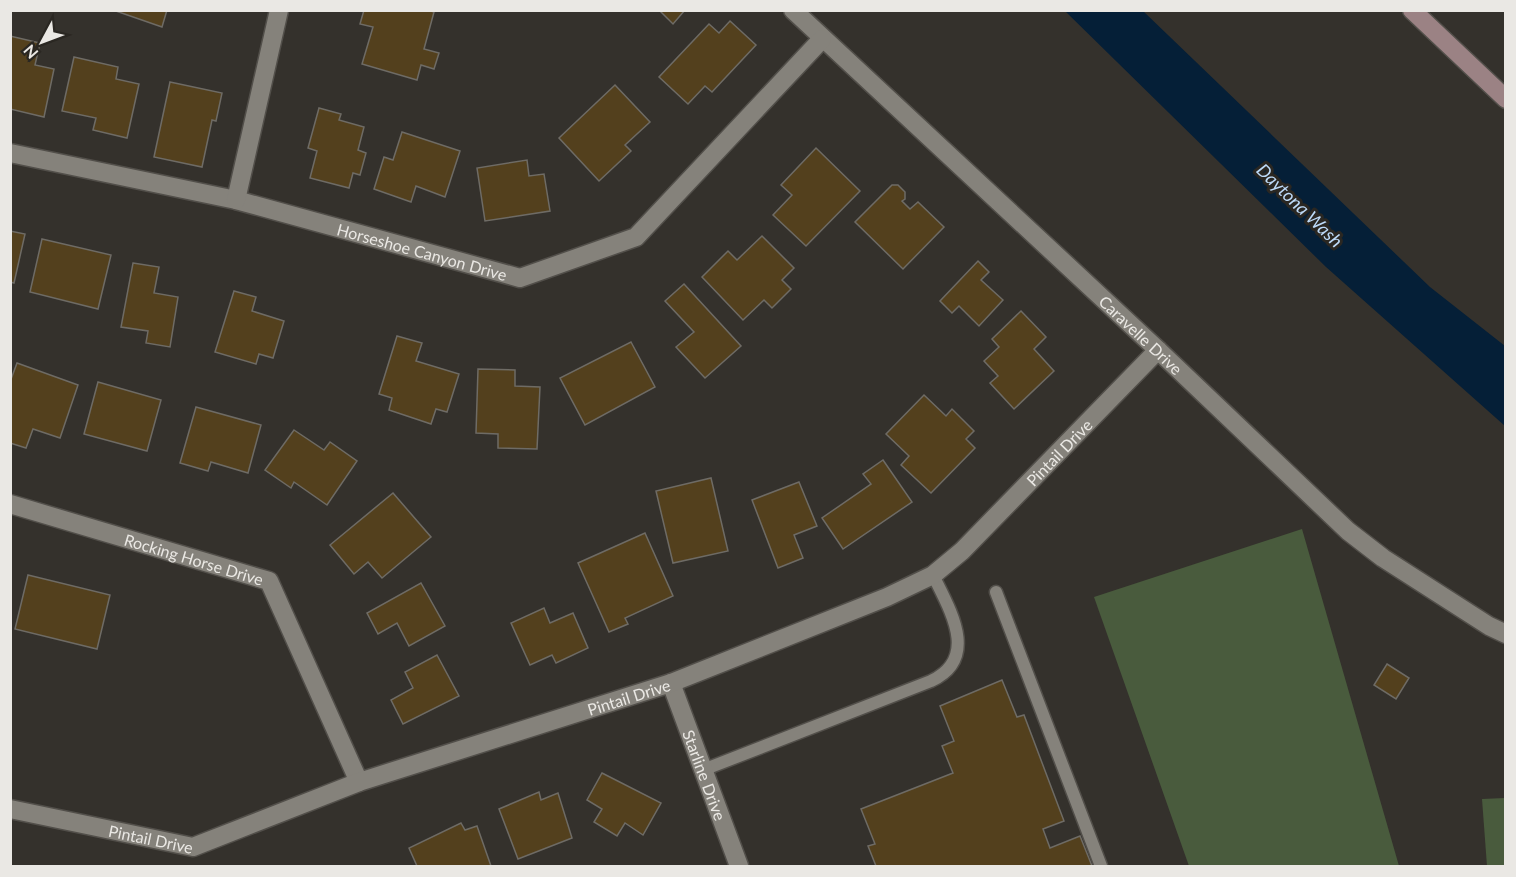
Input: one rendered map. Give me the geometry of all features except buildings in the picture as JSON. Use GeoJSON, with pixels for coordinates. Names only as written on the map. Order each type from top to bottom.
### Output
{"type":"FeatureCollection","features":[{"type":"Feature","properties":{"kind":"street"},"geometry":{"type":"LineString","coordinates":[[236,200],[279,10]]}},
{"type":"Feature","properties":{"kind":"street","name":"Caravelle Drive"},"geometry":{"type":"LineString","coordinates":[[793,10],[1158,350],[1348,531],[1392,564],[1489,626],[1506,634]]}},
{"type":"Feature","properties":{"kind":"street"},"geometry":{"type":"LineString","coordinates":[[1412,10],[1506,99]]}},
{"type":"Feature","properties":{"kind":"street","name":"Horseshoe Canyon Drive"},"geometry":{"type":"LineString","coordinates":[[10,153],[236,200],[520,278],[636,237],[822,39]]}},
{"type":"Feature","properties":{"kind":"street","name":"Pintail Drive"},"geometry":{"type":"LineString","coordinates":[[10,809],[193,847],[359,782],[671,683],[887,597],[933,575],[990,524],[1158,350]]}},
{"type":"Feature","properties":{"kind":"street","name":"Rocking Horse Drive"},"geometry":{"type":"LineString","coordinates":[[10,504],[269,581],[359,782]]}},
{"type":"Feature","properties":{"kind":"street","name":"Starline Drive"},"geometry":{"type":"LineString","coordinates":[[671,683],[739,867]]}},
{"type":"Feature","properties":{"kind":"lane"},"geometry":{"type":"LineString","coordinates":[[703,770],[931,681],[943,674],[954,660],[958,650],[958,639],[948,605],[933,575]]}},
{"type":"Feature","properties":{"kind":"lane"},"geometry":{"type":"LineString","coordinates":[[996,592],[1101,867]]}},
{"type":"Feature","properties":{"kind":"green space"},"geometry":{"type":"Polygon","coordinates":[[[1302,529],[1399,866],[1189,866],[1094,597],[1302,529]]]}},
{"type":"Feature","properties":{"kind":"green space"},"geometry":{"type":"Polygon","coordinates":[[[1505,798],[1505,866],[1487,866],[1482,799],[1505,798]]]}},
{"type":"Feature","properties":{"kind":"water","name":"Daytona Wash"},"geometry":{"type":"Polygon","coordinates":[[[1065,11],[1143,11],[1430,287],[1505,346],[1505,426],[1326,267],[1065,11]]]}}]}
